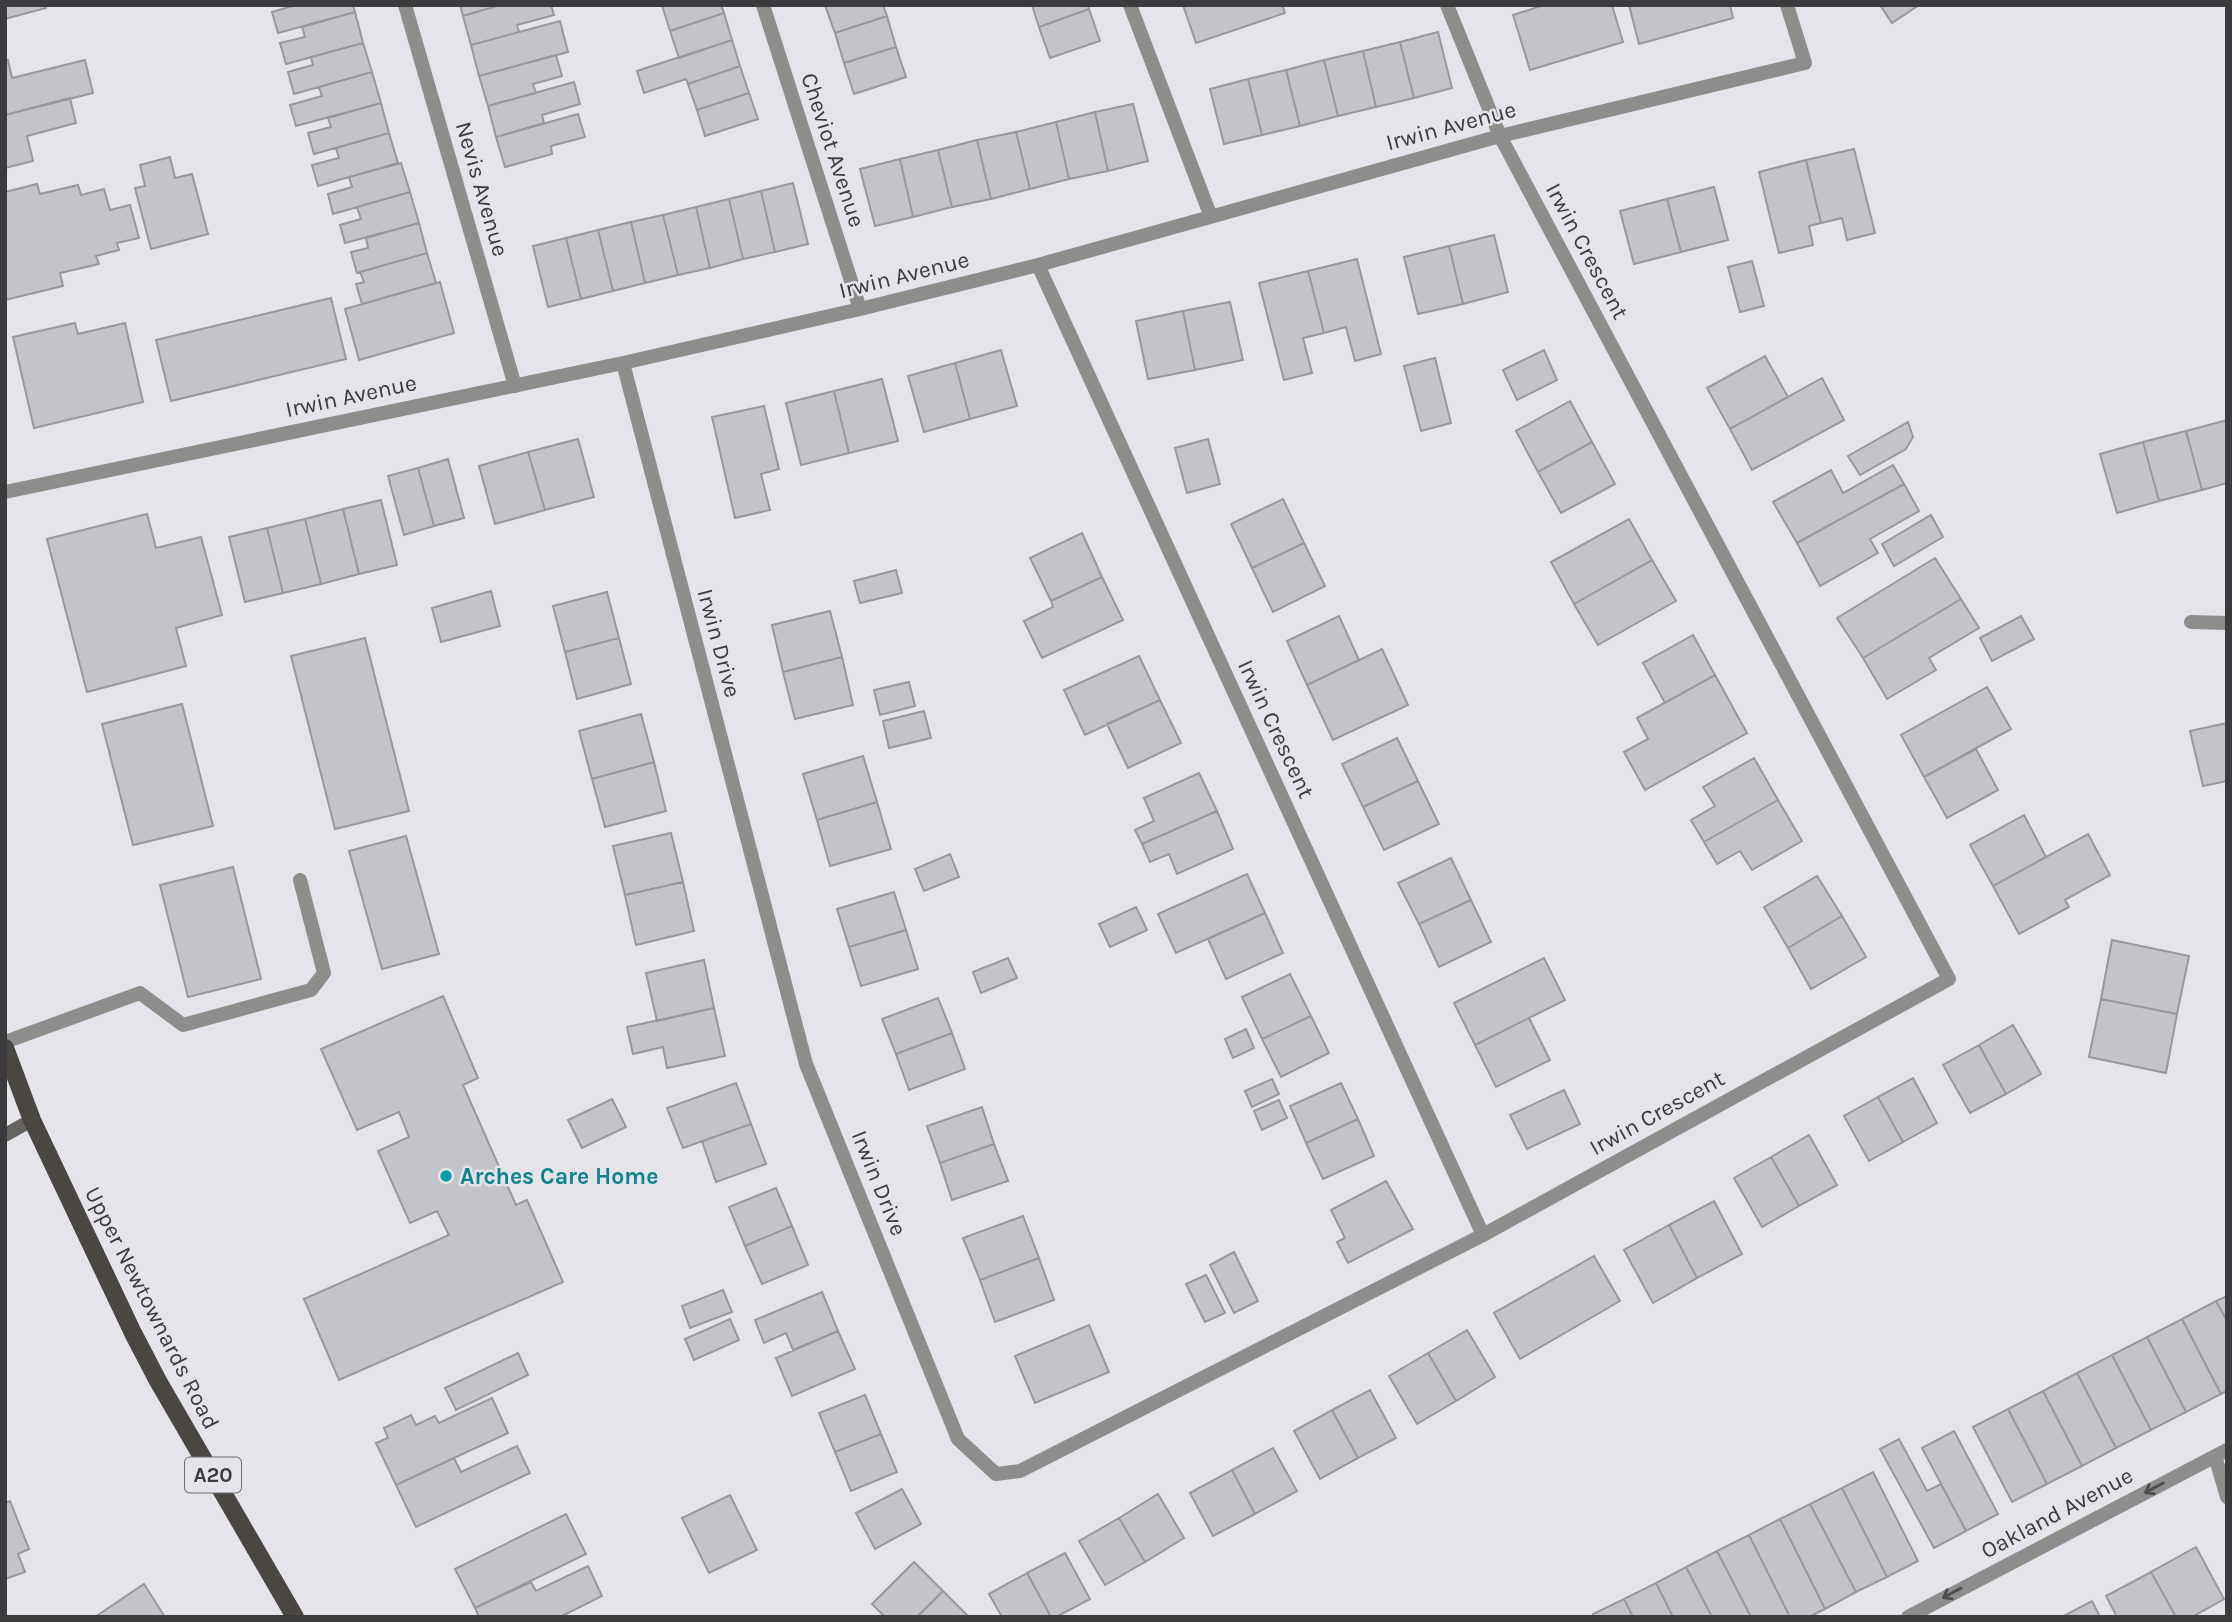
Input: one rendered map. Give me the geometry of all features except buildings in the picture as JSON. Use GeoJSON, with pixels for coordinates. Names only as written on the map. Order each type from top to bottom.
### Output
{"type":"FeatureCollection","features":[{"type":"Feature","properties":{"kind":"main road","name":"Upper Newtownards Road"},"geometry":{"type":"LineString","coordinates":[[5,1048],[32,1121],[158,1381],[295,1617]]}},
{"type":"Feature","properties":{"kind":"main road"},"geometry":{"type":"LineString","coordinates":[[5,1135],[32,1121]]}},
{"type":"Feature","properties":{"kind":"street","name":"Nevis Avenue"},"geometry":{"type":"LineString","coordinates":[[405,5],[515,386]]}},
{"type":"Feature","properties":{"kind":"street","name":"Cheviot Avenue"},"geometry":{"type":"LineString","coordinates":[[763,5],[859,309]]}},
{"type":"Feature","properties":{"kind":"street"},"geometry":{"type":"LineString","coordinates":[[1130,5],[1211,217]]}},
{"type":"Feature","properties":{"kind":"street"},"geometry":{"type":"LineString","coordinates":[[1447,5],[1500,135]]}},
{"type":"Feature","properties":{"kind":"street","name":"Irwin Avenue"},"geometry":{"type":"LineString","coordinates":[[5,492],[623,363],[859,309],[1038,265],[1500,135],[1805,63],[1787,5]]}},
{"type":"Feature","properties":{"kind":"street","name":"Irwin Crescent"},"geometry":{"type":"LineString","coordinates":[[1038,265],[1483,1235],[1949,979],[1500,135]]}},
{"type":"Feature","properties":{"kind":"street","name":"Irwin Drive"},"geometry":{"type":"LineString","coordinates":[[623,363],[806,1063],[958,1439],[996,1474],[1020,1471],[1483,1235]]}},
{"type":"Feature","properties":{"kind":"street"},"geometry":{"type":"LineString","coordinates":[[2191,622],[2227,623]]}},
{"type":"Feature","properties":{"kind":"street"},"geometry":{"type":"LineString","coordinates":[[5,1042],[140,993],[183,1025],[311,990],[324,973],[300,880]]}},
{"type":"Feature","properties":{"kind":"street"},"geometry":{"type":"LineString","coordinates":[[2221,1453],[2227,1497]]}},
{"type":"Feature","properties":{"kind":"street","name":"Oakland Avenue"},"geometry":{"type":"LineString","coordinates":[[1908,1617],[2221,1453]]}},
{"type":"Feature","properties":{"kind":"place","name":"Arches Care Home"},"geometry":{"type":"Point","coordinates":[446,1176]}}]}
